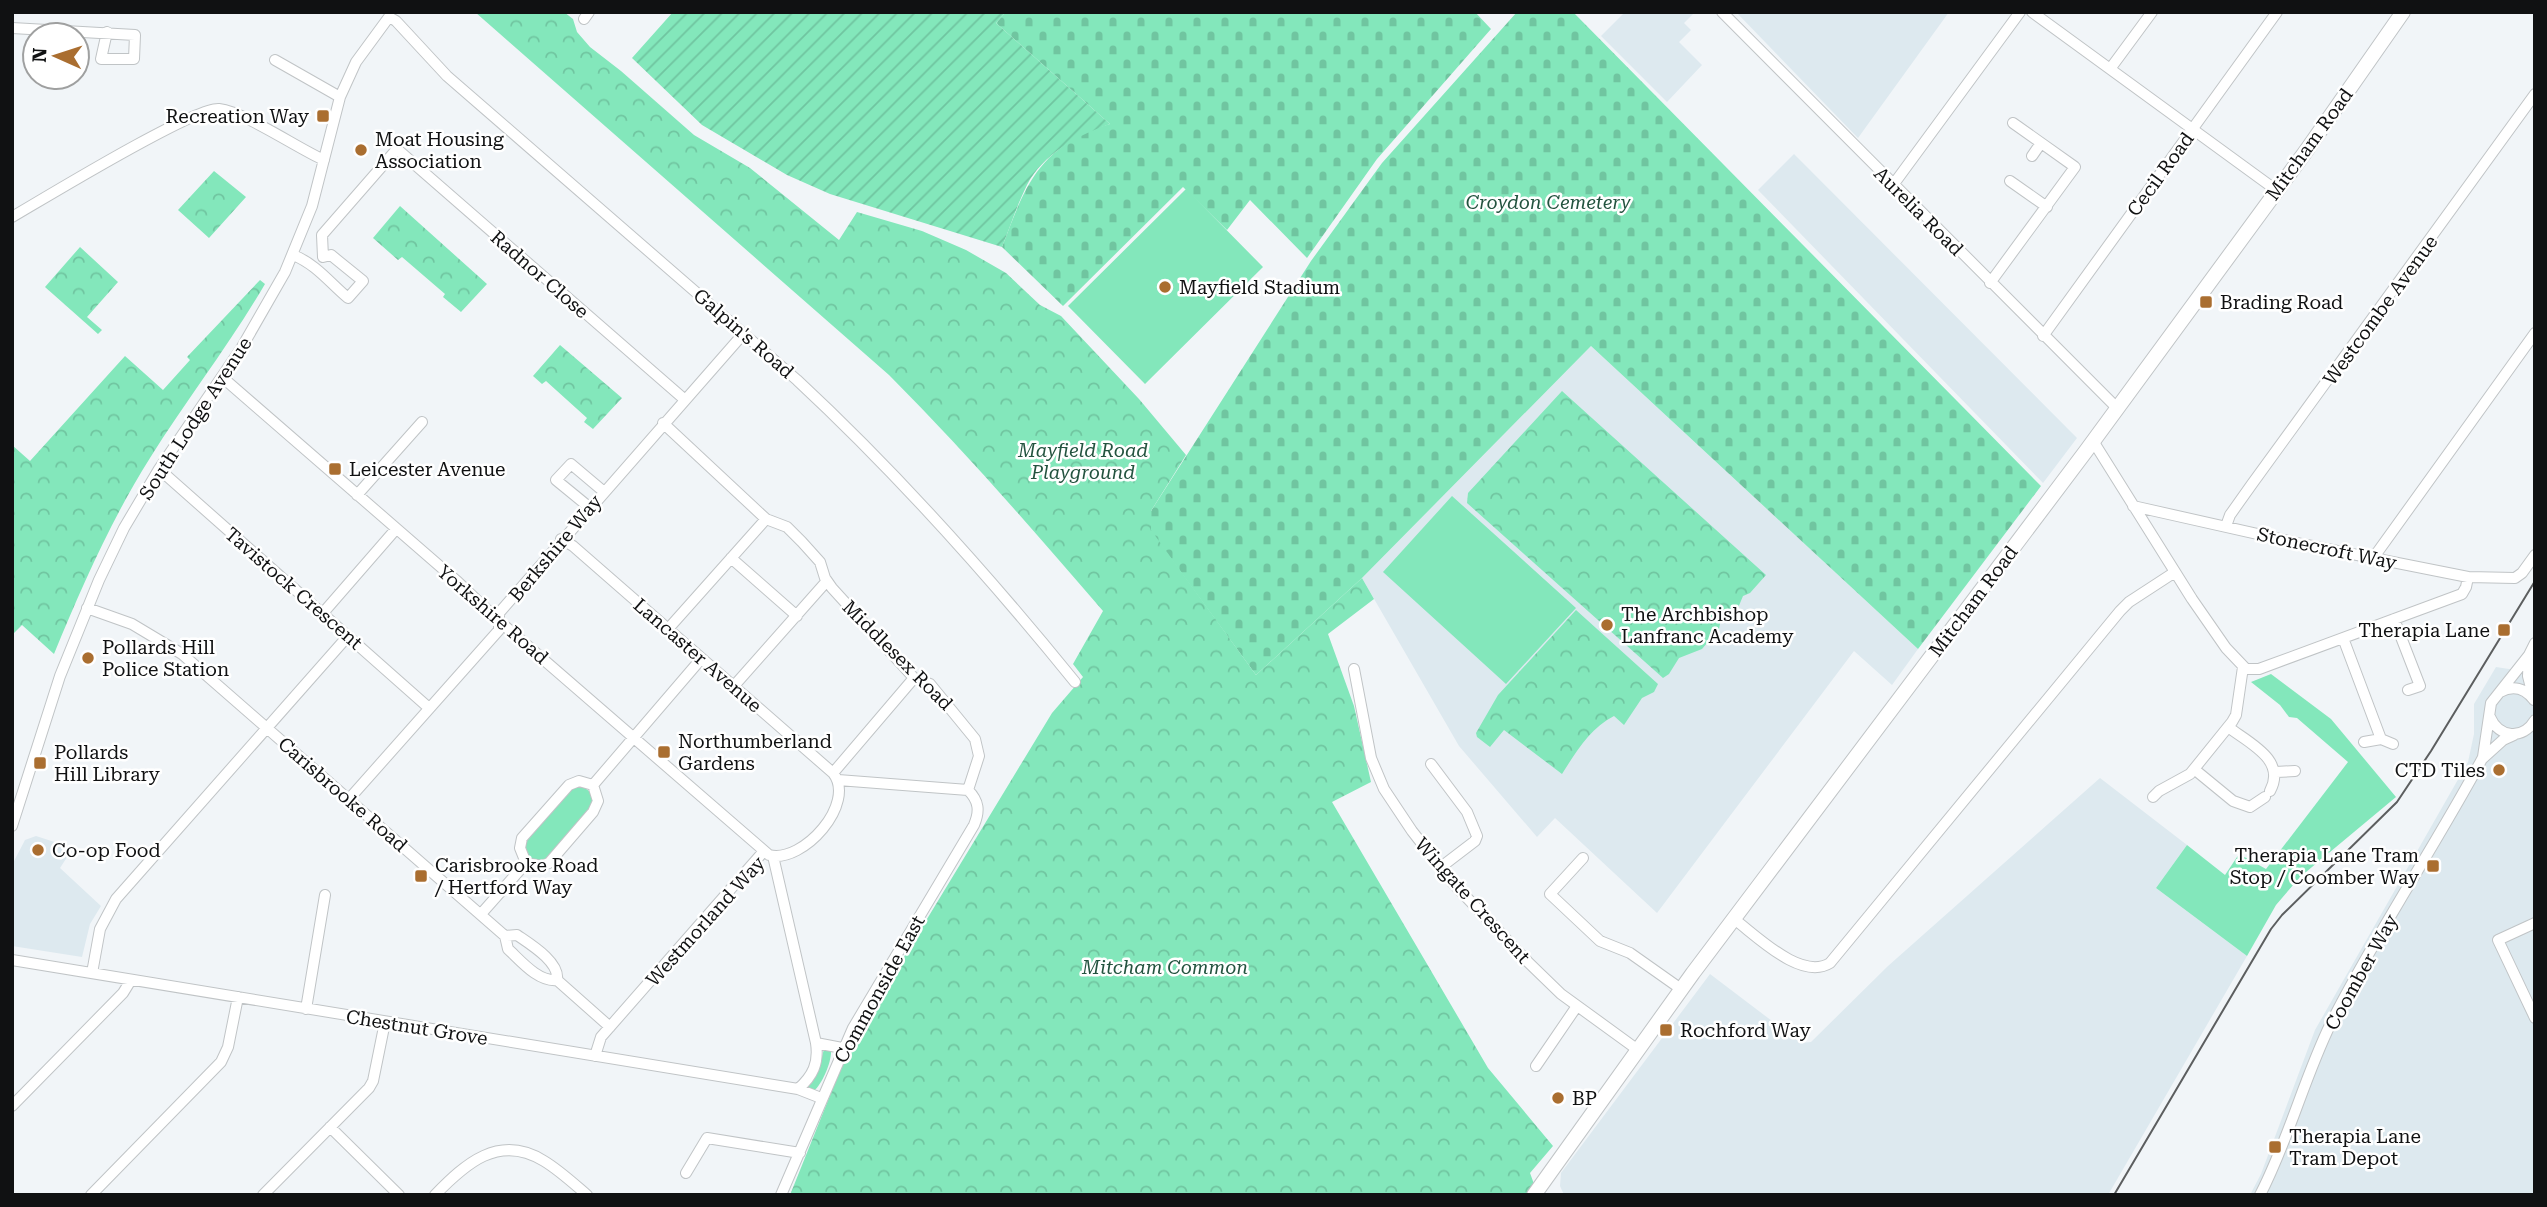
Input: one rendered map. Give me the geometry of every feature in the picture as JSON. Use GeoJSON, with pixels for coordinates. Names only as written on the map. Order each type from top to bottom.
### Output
{"type":"FeatureCollection","features":[{"type":"Feature","properties":{"kind":"main road","name":"Mitcham Road"},"geometry":{"type":"LineString","coordinates":[[1541,1192],[1681,989],[2093,441],[2306,151],[2403,12]]}},
{"type":"Feature","properties":{"kind":"street","name":"Aurelia Road"},"geometry":{"type":"LineString","coordinates":[[1722,12],[2117,408]]}},
{"type":"Feature","properties":{"kind":"street"},"geometry":{"type":"LineString","coordinates":[[1894,185],[2020,12]]}},
{"type":"Feature","properties":{"kind":"street"},"geometry":{"type":"LineString","coordinates":[[2032,12],[2276,190]]}},
{"type":"Feature","properties":{"kind":"street"},"geometry":{"type":"LineString","coordinates":[[2110,69],[2152,12]]}},
{"type":"Feature","properties":{"kind":"street","name":"Cecil Road"},"geometry":{"type":"LineString","coordinates":[[2043,336],[2277,12]]}},
{"type":"Feature","properties":{"kind":"street","name":"South Lodge Avenue"},"geometry":{"type":"LineString","coordinates":[[12,826],[56,685],[87,608],[124,528],[159,469],[261,317],[293,254],[309,215],[340,97],[356,62],[389,15]]}},
{"type":"Feature","properties":{"kind":"street","name":"Galpin's Road"},"geometry":{"type":"LineString","coordinates":[[389,15],[456,84],[822,403],[986,576],[1075,682]]}},
{"type":"Feature","properties":{"kind":"street"},"geometry":{"type":"LineString","coordinates":[[12,28],[107,32]]}},
{"type":"Feature","properties":{"kind":"street"},"geometry":{"type":"LineString","coordinates":[[275,60],[340,97]]}},
{"type":"Feature","properties":{"kind":"street","name":"Westcombe Avenue"},"geometry":{"type":"LineString","coordinates":[[2226,526],[2230,515],[2252,484],[2535,94]]}},
{"type":"Feature","properties":{"kind":"street"},"geometry":{"type":"LineString","coordinates":[[12,217],[135,147],[213,108],[234,113],[324,160]]}},
{"type":"Feature","properties":{"kind":"street"},"geometry":{"type":"LineString","coordinates":[[1990,283],[2075,167],[2014,123]]}},
{"type":"Feature","properties":{"kind":"street"},"geometry":{"type":"LineString","coordinates":[[2032,156],[2040,143]]}},
{"type":"Feature","properties":{"kind":"street","name":"Radnor Close"},"geometry":{"type":"LineString","coordinates":[[293,254],[319,262],[324,232],[397,149],[684,399]]}},
{"type":"Feature","properties":{"kind":"street"},"geometry":{"type":"LineString","coordinates":[[2010,181],[2047,207]]}},
{"type":"Feature","properties":{"kind":"street","name":"Berkshire Way"},"geometry":{"type":"LineString","coordinates":[[349,799],[499,630],[499,613],[561,539],[744,333]]}},
{"type":"Feature","properties":{"kind":"street"},"geometry":{"type":"LineString","coordinates":[[2374,557],[2535,333]]}},
{"type":"Feature","properties":{"kind":"street","name":"Yorkshire Road"},"geometry":{"type":"LineString","coordinates":[[222,377],[769,854]]}},
{"type":"Feature","properties":{"kind":"street"},"geometry":{"type":"LineString","coordinates":[[357,495],[422,422]]}},
{"type":"Feature","properties":{"kind":"street","name":"Middlesex Road"},"geometry":{"type":"LineString","coordinates":[[663,423],[766,519],[784,525],[797,536],[820,562],[826,582],[914,678],[930,684],[975,739],[979,757],[968,790]]}},
{"type":"Feature","properties":{"kind":"street"},"geometry":{"type":"LineString","coordinates":[[2093,441],[2217,637],[2243,667],[2251,670],[2462,594],[2468,577]]}},
{"type":"Feature","properties":{"kind":"street"},"geometry":{"type":"LineString","coordinates":[[589,507],[556,480],[571,464],[603,491]]}},
{"type":"Feature","properties":{"kind":"street","name":"Tavistock Crescent"},"geometry":{"type":"LineString","coordinates":[[159,469],[429,708]]}},
{"type":"Feature","properties":{"kind":"street","name":"Stonecroft Way"},"geometry":{"type":"LineString","coordinates":[[2133,506],[2302,544],[2468,577],[2510,579],[2522,573],[2535,555]]}},
{"type":"Feature","properties":{"kind":"street"},"geometry":{"type":"LineString","coordinates":[[668,629],[766,519]]}},
{"type":"Feature","properties":{"kind":"street"},"geometry":{"type":"LineString","coordinates":[[323,614],[396,529]]}},
{"type":"Feature","properties":{"kind":"street","name":"Lancaster Avenue"},"geometry":{"type":"LineString","coordinates":[[561,539],[836,777]]}},
{"type":"Feature","properties":{"kind":"street"},"geometry":{"type":"LineString","coordinates":[[731,558],[797,616]]}},
{"type":"Feature","properties":{"kind":"street"},"geometry":{"type":"LineString","coordinates":[[1734,919],[1799,965],[1818,968],[1830,963],[2120,611],[2129,602],[2175,572]]}},
{"type":"Feature","properties":{"kind":"street"},"geometry":{"type":"LineString","coordinates":[[733,687],[826,582]]}},
{"type":"Feature","properties":{"kind":"street","name":"Carisbrooke Road"},"geometry":{"type":"LineString","coordinates":[[87,608],[132,624],[171,646],[481,914],[505,936],[508,949],[539,976],[551,981],[557,980],[610,1027]]}},
{"type":"Feature","properties":{"kind":"street"},"geometry":{"type":"LineString","coordinates":[[2394,619],[2420,686],[2408,690]]}},
{"type":"Feature","properties":{"kind":"street"},"geometry":{"type":"LineString","coordinates":[[92,973],[100,929],[116,899],[348,636]]}},
{"type":"Feature","properties":{"kind":"street"},"geometry":{"type":"LineString","coordinates":[[2343,638],[2381,739]]}},
{"type":"Feature","properties":{"kind":"street","name":"Coomber Way"},"geometry":{"type":"LineString","coordinates":[[2482,760],[2491,703],[2535,643]]}},
{"type":"Feature","properties":{"kind":"street"},"geometry":{"type":"LineString","coordinates":[[2529,654],[2529,684],[2534,701]]}},
{"type":"Feature","properties":{"kind":"street"},"geometry":{"type":"LineString","coordinates":[[593,785],[701,659]]}},
{"type":"Feature","properties":{"kind":"street"},"geometry":{"type":"LineString","coordinates":[[2154,797],[2159,791],[2186,778],[2228,727],[2236,715],[2243,667]]}},
{"type":"Feature","properties":{"kind":"street","name":"Wingate Crescent"},"geometry":{"type":"LineString","coordinates":[[1354,669],[1366,738],[1378,775],[1407,825],[1507,942],[1577,1006],[1638,1050]]}},
{"type":"Feature","properties":{"kind":"street","name":"Westmorland Way"},"geometry":{"type":"LineString","coordinates":[[595,1056],[599,1041],[610,1027],[769,854],[784,856],[802,848],[822,829],[836,805],[836,777],[914,678]]}},
{"type":"Feature","properties":{"kind":"street"},"geometry":{"type":"LineString","coordinates":[[2500,692],[2519,688],[2534,701]]}},
{"type":"Feature","properties":{"kind":"street"},"geometry":{"type":"LineString","coordinates":[[2490,717],[2497,728],[2535,739]]}},
{"type":"Feature","properties":{"kind":"street","name":"Coomber Way"},"geometry":{"type":"LineString","coordinates":[[2260,1195],[2278,1159],[2315,1058],[2340,1005],[2482,760],[2503,740],[2526,731],[2535,720]]}},
{"type":"Feature","properties":{"kind":"street"},"geometry":{"type":"LineString","coordinates":[[2228,727],[2270,759],[2276,772],[2268,794],[2250,807]]}},
{"type":"Feature","properties":{"kind":"street"},"geometry":{"type":"LineString","coordinates":[[2364,742],[2381,739],[2393,744]]}},
{"type":"Feature","properties":{"kind":"street"},"geometry":{"type":"LineString","coordinates":[[1432,764],[1466,812],[1477,836],[1475,841],[1441,867]]}},
{"type":"Feature","properties":{"kind":"street"},"geometry":{"type":"LineString","coordinates":[[2194,769],[2233,801],[2250,807]]}},
{"type":"Feature","properties":{"kind":"street"},"geometry":{"type":"LineString","coordinates":[[2276,772],[2295,771]]}},
{"type":"Feature","properties":{"kind":"street"},"geometry":{"type":"LineString","coordinates":[[836,777],[968,790]]}},
{"type":"Feature","properties":{"kind":"street"},"geometry":{"type":"LineString","coordinates":[[526,863],[520,843],[531,828],[569,785],[579,781],[593,785]]}},
{"type":"Feature","properties":{"kind":"street"},"geometry":{"type":"LineString","coordinates":[[526,863],[541,866],[549,863],[593,812],[597,795],[593,785]]}},
{"type":"Feature","properties":{"kind":"street","name":"Commonside East"},"geometry":{"type":"LineString","coordinates":[[781,1195],[842,1048],[974,825],[978,804],[968,790]]}},
{"type":"Feature","properties":{"kind":"street"},"geometry":{"type":"LineString","coordinates":[[2250,807],[2251,820]]}},
{"type":"Feature","properties":{"kind":"street"},"geometry":{"type":"LineString","coordinates":[[769,854],[816,1043],[813,1073],[797,1089]]}},
{"type":"Feature","properties":{"kind":"street"},"geometry":{"type":"LineString","coordinates":[[1583,858],[1546,890],[1600,941],[1630,953],[1681,989]]}},
{"type":"Feature","properties":{"kind":"street"},"geometry":{"type":"LineString","coordinates":[[481,914],[526,863]]}},
{"type":"Feature","properties":{"kind":"street"},"geometry":{"type":"LineString","coordinates":[[306,1009],[325,895]]}},
{"type":"Feature","properties":{"kind":"street"},"geometry":{"type":"LineString","coordinates":[[2535,923],[2498,940],[2535,1018]]}},
{"type":"Feature","properties":{"kind":"street"},"geometry":{"type":"LineString","coordinates":[[505,936],[517,935],[553,965],[558,973],[557,980]]}},
{"type":"Feature","properties":{"kind":"street","name":"Chestnut Grove"},"geometry":{"type":"LineString","coordinates":[[12,960],[797,1089],[821,1098]]}},
{"type":"Feature","properties":{"kind":"street"},"geometry":{"type":"LineString","coordinates":[[12,1106],[123,993],[131,980]]}},
{"type":"Feature","properties":{"kind":"street"},"geometry":{"type":"LineString","coordinates":[[91,1195],[221,1062],[228,1047],[238,997]]}},
{"type":"Feature","properties":{"kind":"street"},"geometry":{"type":"LineString","coordinates":[[1536,1066],[1577,1006]]}},
{"type":"Feature","properties":{"kind":"street"},"geometry":{"type":"LineString","coordinates":[[262,1195],[373,1081],[385,1022]]}},
{"type":"Feature","properties":{"kind":"street"},"geometry":{"type":"LineString","coordinates":[[816,1043],[842,1048]]}},
{"type":"Feature","properties":{"kind":"street"},"geometry":{"type":"LineString","coordinates":[[330,1127],[399,1195]]}},
{"type":"Feature","properties":{"kind":"street"},"geometry":{"type":"LineString","coordinates":[[686,1173],[707,1138],[800,1153]]}},
{"type":"Feature","properties":{"kind":"street"},"geometry":{"type":"LineString","coordinates":[[435,1195],[458,1171],[472,1161],[508,1150],[541,1159],[587,1195]]}},
{"type":"Feature","properties":{"kind":"shaded area"},"geometry":{"type":"Polygon","coordinates":[[[1625,12],[1695,12],[1684,23],[1691,30],[1679,42],[1702,65],[1667,102],[1601,36],[1625,12]]]}},
{"type":"Feature","properties":{"kind":"shaded area"},"geometry":{"type":"Polygon","coordinates":[[[1736,12],[1949,12],[1858,138],[1736,12]]]}},
{"type":"Feature","properties":{"kind":"shaded area"},"geometry":{"type":"Polygon","coordinates":[[[1794,154],[2077,438],[2043,483],[1758,190],[1794,154]]]}},
{"type":"Feature","properties":{"kind":"shaded area","name":"The Archbishop Lanfranc Academy"},"geometry":{"type":"Polygon","coordinates":[[[1591,346],[1918,649],[1892,685],[1854,651],[1657,913],[1555,818],[1537,837],[1459,746],[1362,578],[1591,346]]]}},
{"type":"Feature","properties":{"kind":"shaded area"},"geometry":{"type":"Polygon","coordinates":[[[2496,667],[2535,673],[2535,1195],[2250,1195],[2261,1174],[2315,1030],[2468,762],[2474,734],[2474,704],[2496,667]]]}},
{"type":"Feature","properties":{"kind":"shaded area"},"geometry":{"type":"Polygon","coordinates":[[[2100,778],[2187,845],[2156,888],[2247,956],[2108,1195],[1564,1195],[1560,1186],[1561,1173],[1710,974],[1801,1043],[1811,1042],[1888,966],[2100,778]]]}},
{"type":"Feature","properties":{"kind":"shaded area"},"geometry":{"type":"Polygon","coordinates":[[[36,836],[73,848],[60,868],[101,906],[90,924],[82,957],[12,946],[12,865],[25,840],[36,836]]]}},
{"type":"Feature","properties":{"kind":"green space","name":"Mitcham Common"},"geometry":{"type":"Polygon","coordinates":[[[475,12],[564,12],[573,19],[577,32],[590,47],[694,135],[750,168],[839,240],[857,212],[922,231],[966,250],[1006,273],[1040,305],[1061,316],[1139,399],[1186,455],[1151,511],[1151,530],[1256,675],[1362,578],[1374,599],[1328,634],[1354,706],[1371,782],[1332,802],[1488,1068],[1553,1146],[1530,1173],[1538,1195],[790,1195],[856,1036],[1052,713],[1083,677],[1073,664],[1103,611],[1025,521],[889,375],[475,12]]]}},
{"type":"Feature","properties":{"kind":"green space"},"geometry":{"type":"Polygon","coordinates":[[[673,12],[1006,12],[996,23],[1110,124],[1062,147],[1042,164],[1027,185],[1002,247],[830,194],[787,175],[702,125],[632,58],[673,12]]]}},
{"type":"Feature","properties":{"kind":"green space"},"geometry":{"type":"Polygon","coordinates":[[[1006,12],[1475,12],[1491,29],[1377,159],[1307,258],[1250,200],[1227,230],[1183,187],[1063,306],[1002,247],[1023,196],[1040,167],[1066,144],[1087,132],[1110,124],[996,23],[1006,12]]]}},
{"type":"Feature","properties":{"kind":"green space","name":"Croydon Cemetery"},"geometry":{"type":"Polygon","coordinates":[[[1517,12],[1573,12],[2041,486],[1918,649],[1591,346],[1362,578],[1256,675],[1150,530],[1151,511],[1311,261],[1382,163],[1517,12]]]}},
{"type":"Feature","properties":{"kind":"green space"},"geometry":{"type":"Polygon","coordinates":[[[214,171],[246,197],[209,238],[178,210],[214,171]]]}},
{"type":"Feature","properties":{"kind":"green space","name":"Mayfield Stadium"},"geometry":{"type":"Polygon","coordinates":[[[1186,189],[1263,267],[1145,384],[1068,306],[1186,189]]]}},
{"type":"Feature","properties":{"kind":"green space"},"geometry":{"type":"Polygon","coordinates":[[[400,206],[487,284],[461,312],[443,297],[445,294],[402,257],[398,260],[373,238],[400,206]]]}},
{"type":"Feature","properties":{"kind":"green space"},"geometry":{"type":"Polygon","coordinates":[[[80,247],[118,282],[87,317],[102,330],[98,334],[45,287],[80,247]]]}},
{"type":"Feature","properties":{"kind":"green space"},"geometry":{"type":"Polygon","coordinates":[[[260,280],[265,284],[252,306],[164,436],[122,505],[86,578],[54,654],[22,625],[12,635],[12,445],[30,461],[125,356],[163,390],[190,360],[187,357],[260,280]]]}},
{"type":"Feature","properties":{"kind":"green space"},"geometry":{"type":"Polygon","coordinates":[[[560,345],[622,398],[593,429],[584,422],[587,418],[546,381],[542,384],[533,376],[560,345]]]}},
{"type":"Feature","properties":{"kind":"green space"},"geometry":{"type":"Polygon","coordinates":[[[1562,391],[1766,575],[1750,593],[1743,596],[1738,608],[1721,619],[1719,629],[1702,649],[1679,658],[1669,674],[1663,678],[1467,503],[1468,493],[1562,391]]]}},
{"type":"Feature","properties":{"kind":"green space"},"geometry":{"type":"Polygon","coordinates":[[[1452,496],[1576,608],[1506,684],[1383,572],[1452,496]]]}},
{"type":"Feature","properties":{"kind":"green space"},"geometry":{"type":"Polygon","coordinates":[[[1576,610],[1658,684],[1654,692],[1642,698],[1624,725],[1614,716],[1598,727],[1584,741],[1562,774],[1504,730],[1490,747],[1477,737],[1476,733],[1498,695],[1576,610]]]}},
{"type":"Feature","properties":{"kind":"green space"},"geometry":{"type":"Polygon","coordinates":[[[2271,674],[2331,719],[2396,797],[2300,877],[2276,905],[2247,956],[2156,888],[2187,845],[2225,875],[2239,854],[2266,869],[2348,762],[2297,718],[2289,717],[2280,705],[2251,682],[2271,674]]]}},
{"type":"Feature","properties":{"kind":"green space"},"geometry":{"type":"Polygon","coordinates":[[[574,786],[583,787],[592,794],[592,807],[544,861],[533,860],[526,854],[525,843],[574,786]]]}},
{"type":"Feature","properties":{"kind":"green space"},"geometry":{"type":"Polygon","coordinates":[[[824,1049],[831,1050],[830,1060],[814,1091],[808,1088],[808,1085],[818,1072],[824,1049]]]}},
{"type":"Feature","properties":{"kind":"tram line"},"geometry":{"type":"LineString","coordinates":[[2114,1195],[2271,929],[2397,802],[2535,581]]}},
{"type":"Feature","properties":{"kind":"place","name":"Recreation Way"},"geometry":{"type":"Point","coordinates":[323,116]}},
{"type":"Feature","properties":{"kind":"place","name":"Moat Housing Association"},"geometry":{"type":"Point","coordinates":[361,150]}},
{"type":"Feature","properties":{"kind":"place","name":"Mayfield Stadium"},"geometry":{"type":"Point","coordinates":[1165,287]}},
{"type":"Feature","properties":{"kind":"place","name":"Brading Road"},"geometry":{"type":"Point","coordinates":[2206,302]}},
{"type":"Feature","properties":{"kind":"place","name":"Leicester Avenue"},"geometry":{"type":"Point","coordinates":[335,469]}},
{"type":"Feature","properties":{"kind":"place","name":"The Archbishop Lanfranc Academy"},"geometry":{"type":"Point","coordinates":[1607,625]}},
{"type":"Feature","properties":{"kind":"place","name":"Therapia Lane"},"geometry":{"type":"Point","coordinates":[2504,630]}},
{"type":"Feature","properties":{"kind":"place","name":"Pollards Hill Police Station"},"geometry":{"type":"Point","coordinates":[88,658]}},
{"type":"Feature","properties":{"kind":"place","name":"Northumberland Gardens"},"geometry":{"type":"Point","coordinates":[664,752]}},
{"type":"Feature","properties":{"kind":"place","name":"Pollards Hill Library"},"geometry":{"type":"Point","coordinates":[40,763]}},
{"type":"Feature","properties":{"kind":"place","name":"CTD Tiles"},"geometry":{"type":"Point","coordinates":[2499,770]}},
{"type":"Feature","properties":{"kind":"place","name":"Co-op Food"},"geometry":{"type":"Point","coordinates":[38,850]}},
{"type":"Feature","properties":{"kind":"place","name":"Therapia Lane Tram Stop / Coomber Way"},"geometry":{"type":"Point","coordinates":[2433,866]}},
{"type":"Feature","properties":{"kind":"place","name":"Carisbrooke Road / Hertford Way"},"geometry":{"type":"Point","coordinates":[421,876]}},
{"type":"Feature","properties":{"kind":"place","name":"Rochford Way"},"geometry":{"type":"Point","coordinates":[1666,1030]}},
{"type":"Feature","properties":{"kind":"place","name":"BP"},"geometry":{"type":"Point","coordinates":[1558,1098]}},
{"type":"Feature","properties":{"kind":"place","name":"Therapia Lane Tram Depot"},"geometry":{"type":"Point","coordinates":[2275,1147]}},
{"type":"Feature","properties":{"kind":"park label","name":"Mayfield Road Playground"},"geometry":{"type":"Point","coordinates":[1083,461]}}]}
